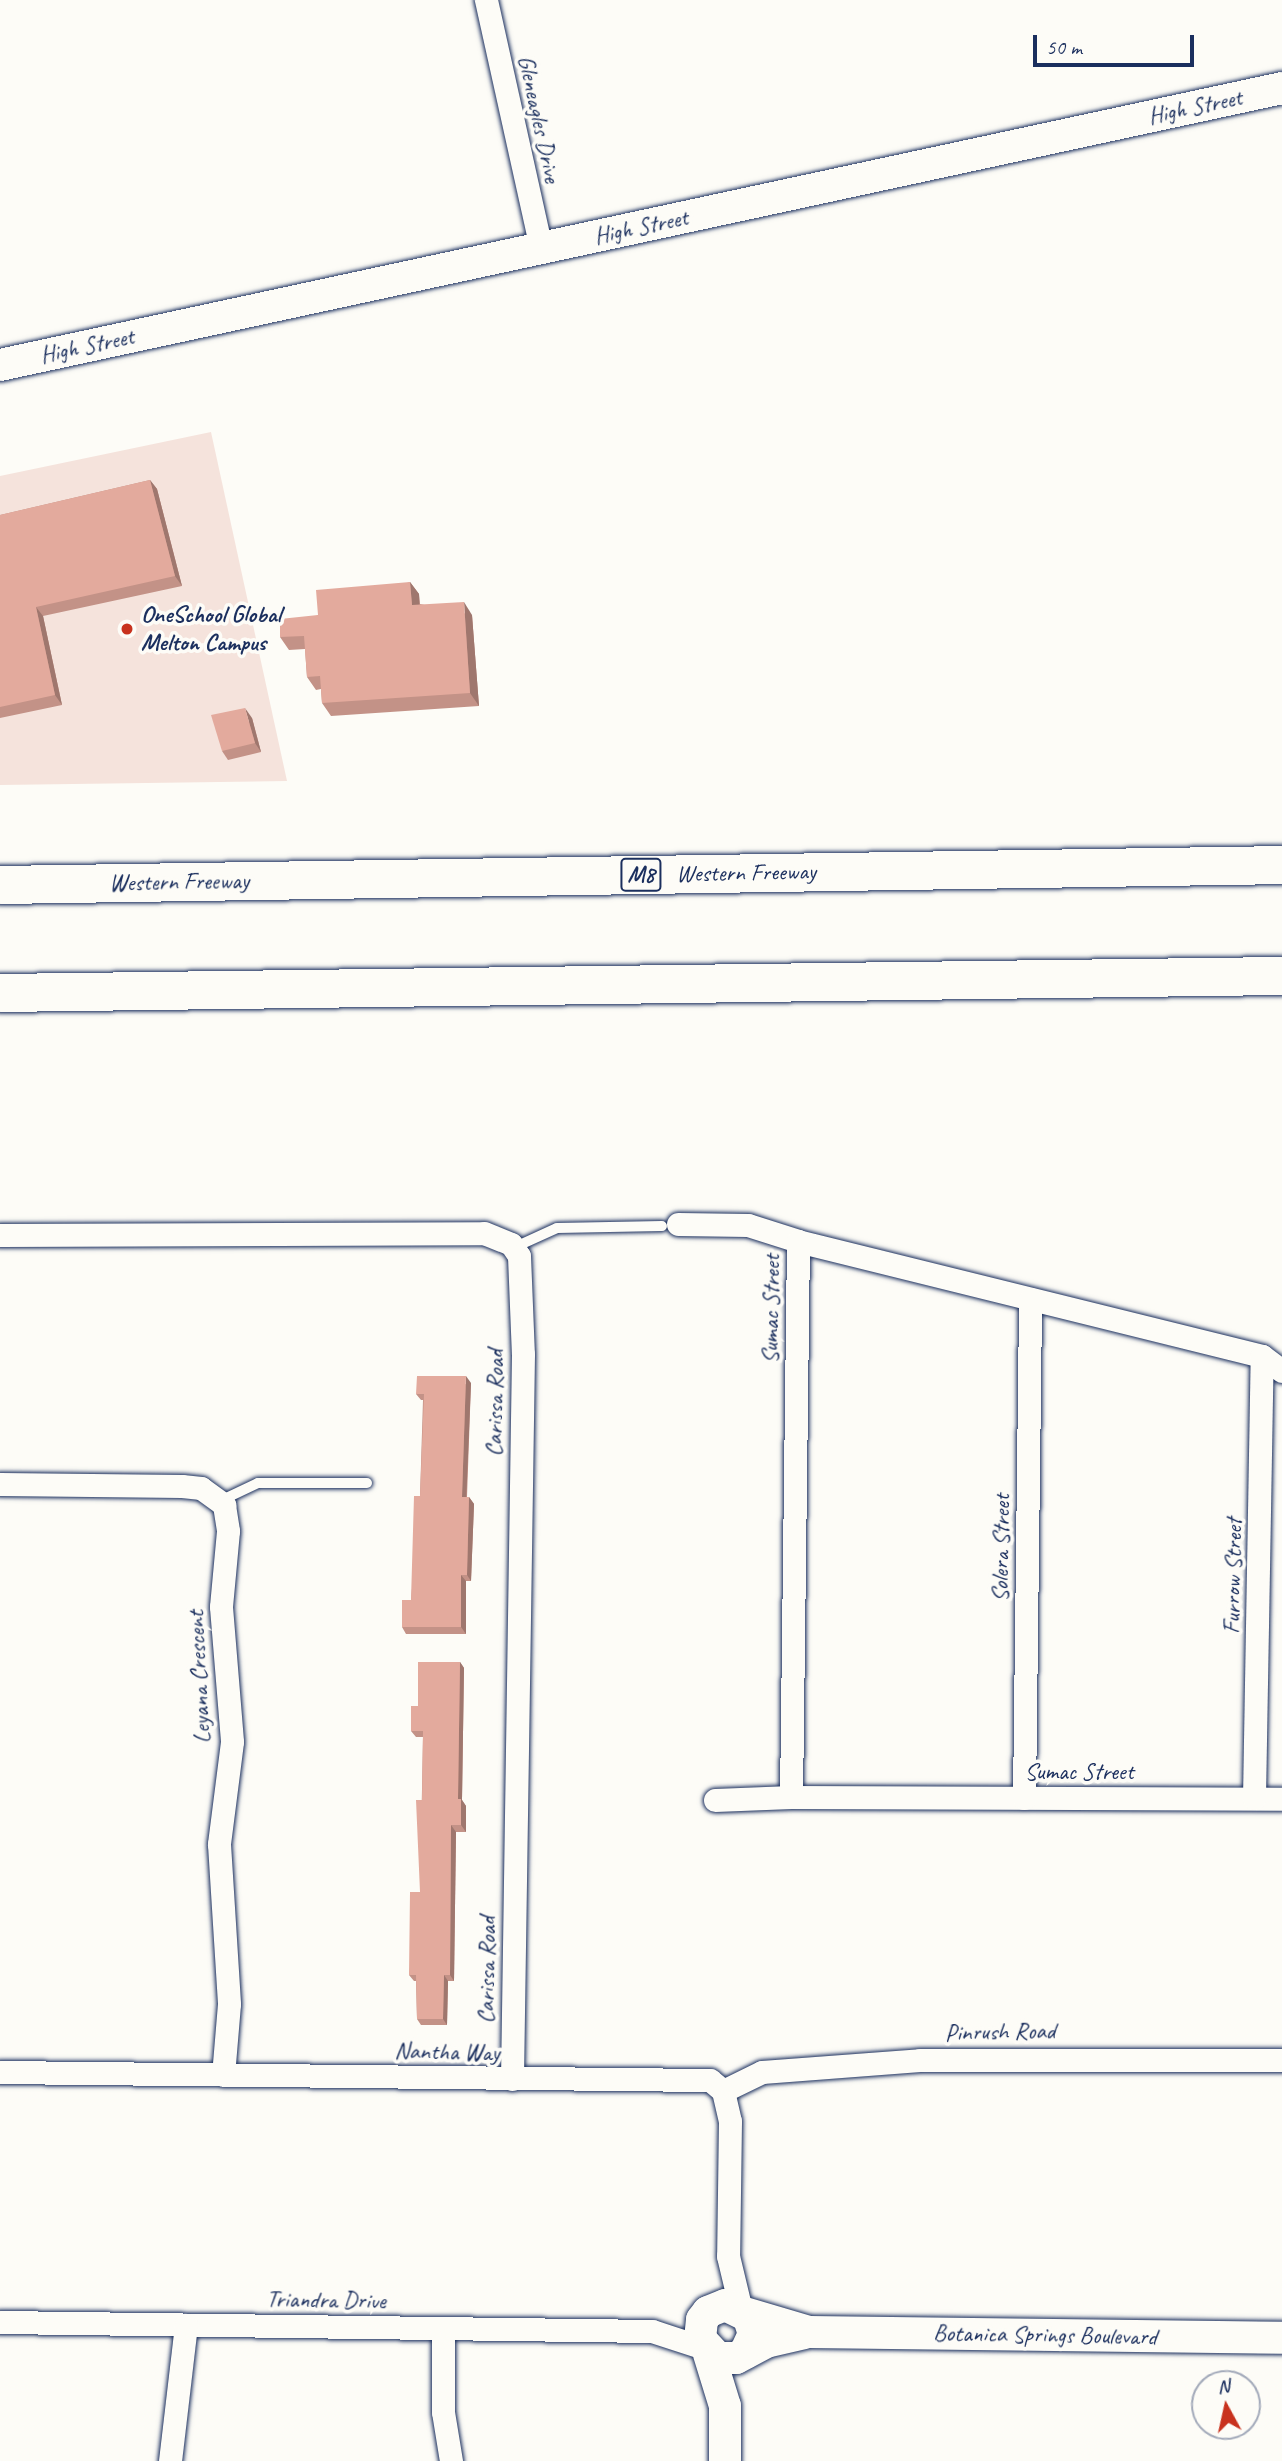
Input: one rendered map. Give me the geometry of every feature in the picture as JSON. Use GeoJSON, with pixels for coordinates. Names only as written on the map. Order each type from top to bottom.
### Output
{"type":"FeatureCollection","features":[{"type":"Feature","properties":{"kind":"highway","name":"Western Freeway"},"geometry":{"type":"LineString","coordinates":[[0,885],[1282,865]]}},
{"type":"Feature","properties":{"kind":"highway"},"geometry":{"type":"LineString","coordinates":[[0,993],[1282,976]]}},
{"type":"Feature","properties":{"kind":"main road","name":"High Street"},"geometry":{"type":"LineString","coordinates":[[0,365],[1282,88]]}},
{"type":"Feature","properties":{"kind":"main road"},"geometry":{"type":"LineString","coordinates":[[725,2406],[743,2354],[754,2334],[743,2311],[725,2305],[707,2313],[699,2330],[725,2406],[725,2461]]}},
{"type":"Feature","properties":{"kind":"main road","name":"Botanica Springs Boulevard"},"geometry":{"type":"LineString","coordinates":[[743,2311],[809,2332],[1282,2339]]}},
{"type":"Feature","properties":{"kind":"main road","name":"Botanica Springs Boulevard"},"geometry":{"type":"LineString","coordinates":[[743,2354],[809,2332]]}},
{"type":"Feature","properties":{"kind":"main road"},"geometry":{"type":"LineString","coordinates":[[707,2351],[727,2360],[743,2354]]}},
{"type":"Feature","properties":{"kind":"street","name":"Gleneagles Drive"},"geometry":{"type":"LineString","coordinates":[[486,0],[541,249]]}},
{"type":"Feature","properties":{"kind":"street"},"geometry":{"type":"LineString","coordinates":[[670,1225],[748,1225],[798,1241]]}},
{"type":"Feature","properties":{"kind":"street"},"geometry":{"type":"LineString","coordinates":[[0,1236],[484,1233],[498,1236],[513,1248]]}},
{"type":"Feature","properties":{"kind":"street","name":"Sumac Street"},"geometry":{"type":"LineString","coordinates":[[791,1797],[798,1241],[1262,1356],[1282,1371]]}},
{"type":"Feature","properties":{"kind":"street","name":"Carissa Road"},"geometry":{"type":"LineString","coordinates":[[512,2079],[523,1354],[522,1268],[513,1248]]}},
{"type":"Feature","properties":{"kind":"street","name":"Solera Street"},"geometry":{"type":"LineString","coordinates":[[1024,1798],[1030,1299]]}},
{"type":"Feature","properties":{"kind":"street","name":"Furrow Street"},"geometry":{"type":"LineString","coordinates":[[1254,1798],[1262,1356]]}},
{"type":"Feature","properties":{"kind":"street"},"geometry":{"type":"LineString","coordinates":[[0,1484],[182,1486],[201,1488],[220,1501]]}},
{"type":"Feature","properties":{"kind":"street","name":"Leyana Crescent"},"geometry":{"type":"LineString","coordinates":[[220,1501],[228,1518],[221,1608],[232,1711],[218,1866],[229,2004],[223,2075]]}},
{"type":"Feature","properties":{"kind":"street","name":"Sumac Street"},"geometry":{"type":"LineString","coordinates":[[715,1800],[791,1797],[1282,1798]]}},
{"type":"Feature","properties":{"kind":"street","name":"Pinrush Road"},"geometry":{"type":"LineString","coordinates":[[723,2091],[762,2072],[920,2060],[1282,2060]]}},
{"type":"Feature","properties":{"kind":"street","name":"Nantha Way"},"geometry":{"type":"LineString","coordinates":[[0,2072],[512,2079],[696,2077],[723,2091]]}},
{"type":"Feature","properties":{"kind":"street"},"geometry":{"type":"LineString","coordinates":[[723,2091],[730,2121],[728,2256],[743,2311]]}},
{"type":"Feature","properties":{"kind":"street"},"geometry":{"type":"LineString","coordinates":[[707,2313],[728,2256]]}},
{"type":"Feature","properties":{"kind":"street","name":"Triandra Drive"},"geometry":{"type":"LineString","coordinates":[[0,2322],[652,2331],[707,2313]]}},
{"type":"Feature","properties":{"kind":"street"},"geometry":{"type":"LineString","coordinates":[[170,2461],[186,2325]]}},
{"type":"Feature","properties":{"kind":"street"},"geometry":{"type":"LineString","coordinates":[[443,2328],[443,2412],[451,2461]]}},
{"type":"Feature","properties":{"kind":"street","name":"Triandra Drive"},"geometry":{"type":"LineString","coordinates":[[652,2331],[707,2351]]}},
{"type":"Feature","properties":{"kind":"lane"},"geometry":{"type":"LineString","coordinates":[[513,1248],[558,1228],[670,1225]]}},
{"type":"Feature","properties":{"kind":"lane"},"geometry":{"type":"LineString","coordinates":[[220,1501],[258,1483],[367,1483]]}},
{"type":"Feature","properties":{"kind":"shaded area","name":"OneSchool Global Melton Campus"},"geometry":{"type":"Polygon","coordinates":[[[211,432],[287,781],[0,785],[0,476],[211,432]]]}},
{"type":"Feature","properties":{"kind":"building"},"geometry":{"type":"Polygon","coordinates":[[[150,480],[175,576],[36,607],[55,695],[0,707],[0,515],[150,480]]]}},
{"type":"Feature","properties":{"kind":"building"},"geometry":{"type":"Polygon","coordinates":[[[410,582],[412,605],[464,602],[470,693],[322,703],[320,676],[307,677],[304,636],[280,637],[280,619],[318,615],[316,590],[410,582]]]}},
{"type":"Feature","properties":{"kind":"building"},"geometry":{"type":"Polygon","coordinates":[[[245,708],[255,743],[222,751],[211,715],[245,708]]]}},
{"type":"Feature","properties":{"kind":"building"},"geometry":{"type":"Polygon","coordinates":[[[417,1376],[466,1376],[462,1497],[469,1497],[467,1575],[461,1575],[461,1627],[402,1627],[402,1600],[411,1600],[414,1496],[420,1496],[424,1394],[416,1394],[417,1376]]]}},
{"type":"Feature","properties":{"kind":"building"},"geometry":{"type":"Polygon","coordinates":[[[418,1662],[460,1662],[458,1799],[461,1799],[461,1825],[451,1825],[450,1975],[444,1975],[443,2019],[417,2019],[416,1975],[409,1975],[410,1892],[420,1892],[416,1800],[422,1800],[423,1731],[411,1731],[411,1706],[418,1706],[418,1662]]]}},
{"type":"Feature","properties":{"kind":"place","name":"OneSchool Global Melton Campus"},"geometry":{"type":"Point","coordinates":[127,629]}}]}
